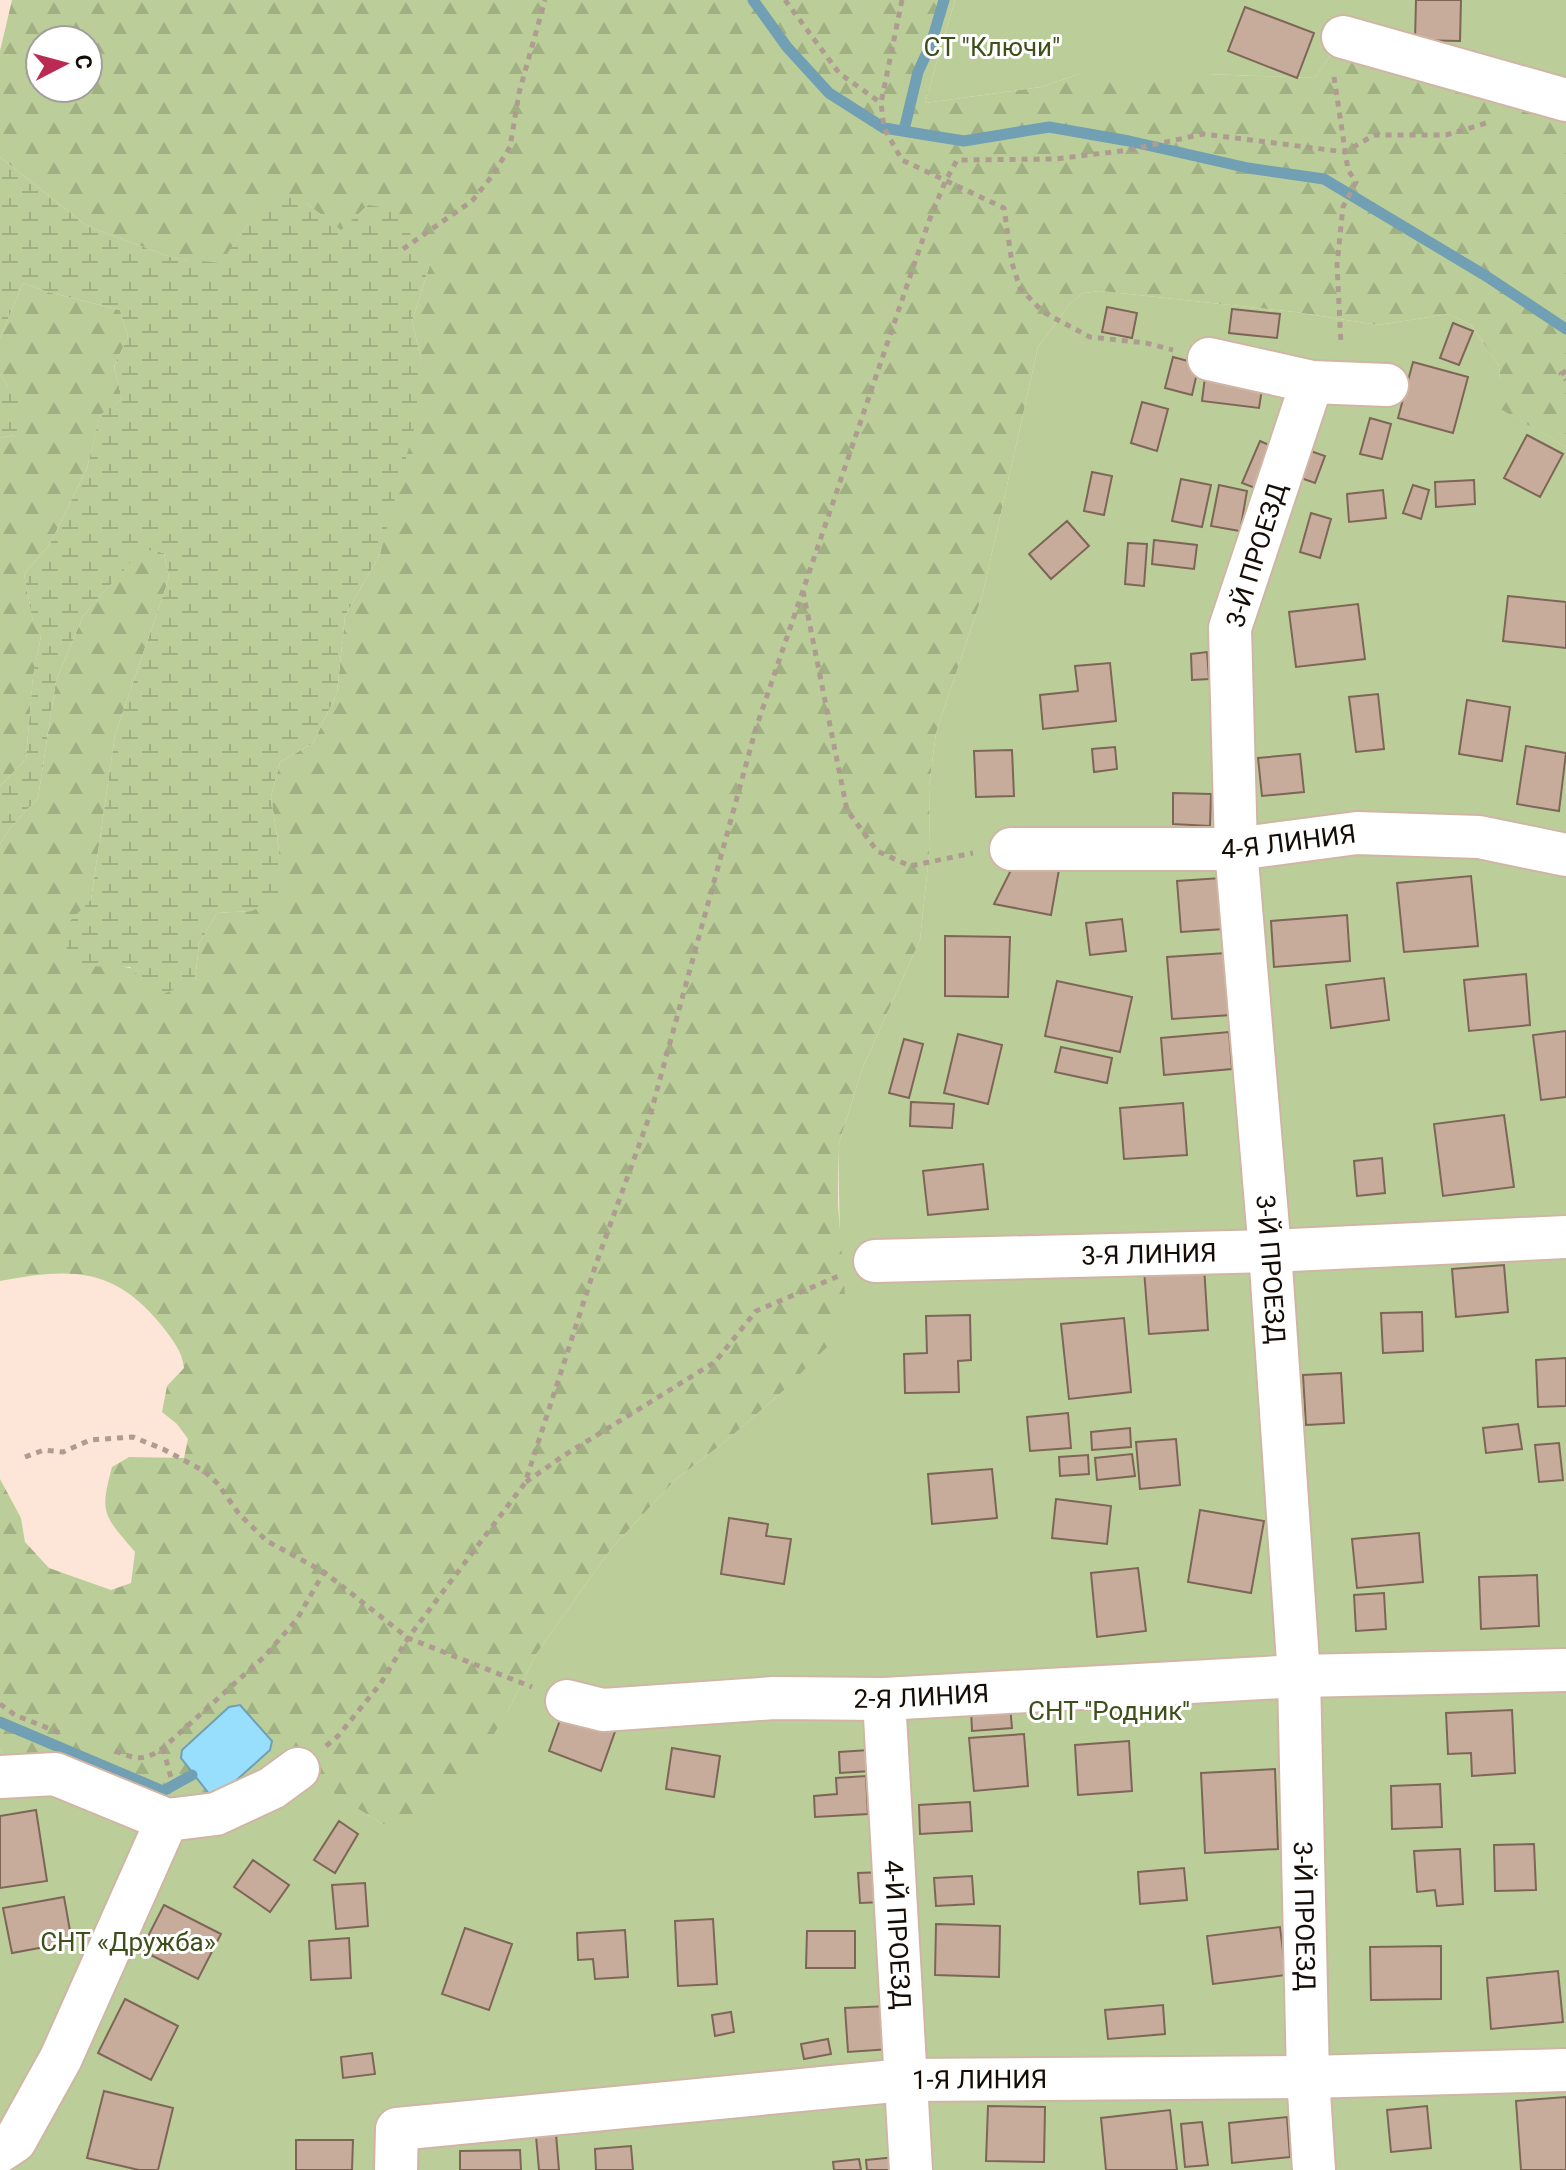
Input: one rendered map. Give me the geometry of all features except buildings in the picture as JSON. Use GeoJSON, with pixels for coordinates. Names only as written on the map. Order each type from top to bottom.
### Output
{"type":"FeatureCollection","features":[{"type":"Feature","properties":{"kind":"street"},"geometry":{"type":"LineString","coordinates":[[1347,38],[1566,100]]}},
{"type":"Feature","properties":{"kind":"street"},"geometry":{"type":"LineString","coordinates":[[1209,359],[1312,382],[1387,385]]}},
{"type":"Feature","properties":{"kind":"street","name":"3-Й ПРОЕЗД"},"geometry":{"type":"LineString","coordinates":[[1312,382],[1230,628],[1236,849],[1270,1251],[1299,1676],[1308,2077],[1314,2170]]}},
{"type":"Feature","properties":{"kind":"street","name":"4-Я ЛИНИЯ"},"geometry":{"type":"LineString","coordinates":[[1011,849],[1236,849],[1357,833],[1479,837],[1566,855]]}},
{"type":"Feature","properties":{"kind":"street","name":"3-Я ЛИНИЯ"},"geometry":{"type":"LineString","coordinates":[[875,1261],[1270,1251],[1566,1237]]}},
{"type":"Feature","properties":{"kind":"street","name":"2-Я ЛИНИЯ"},"geometry":{"type":"LineString","coordinates":[[567,1701],[603,1710],[774,1698],[884,1699],[1299,1676],[1566,1670]]}},
{"type":"Feature","properties":{"kind":"street","name":"4-Й ПРОЕЗД"},"geometry":{"type":"LineString","coordinates":[[884,1699],[911,2170]]}},
{"type":"Feature","properties":{"kind":"street"},"geometry":{"type":"LineString","coordinates":[[0,1777],[55,1774],[167,1820],[216,1814],[272,1788],[298,1769]]}},
{"type":"Feature","properties":{"kind":"street"},"geometry":{"type":"LineString","coordinates":[[0,2151],[15,2141],[61,2058],[167,1820]]}},
{"type":"Feature","properties":{"kind":"street","name":"1-Я ЛИНИЯ"},"geometry":{"type":"LineString","coordinates":[[397,2150],[904,2080],[1308,2077],[1566,2070]]}},
{"type":"Feature","properties":{"kind":"path"},"geometry":{"type":"LineString","coordinates":[[403,249],[472,201],[510,147],[519,93],[545,0]]}},
{"type":"Feature","properties":{"kind":"path"},"geometry":{"type":"LineString","coordinates":[[785,0],[839,73],[881,103]]}},
{"type":"Feature","properties":{"kind":"path"},"geometry":{"type":"LineString","coordinates":[[902,0],[881,103],[884,128],[902,160],[1004,208],[1012,263],[1020,288],[1043,312],[1090,337],[1146,343],[1209,359]]}},
{"type":"Feature","properties":{"kind":"path"},"geometry":{"type":"LineString","coordinates":[[1341,346],[1337,265],[1343,207],[1356,182],[1348,170],[1333,73],[1336,55],[1347,38]]}},
{"type":"Feature","properties":{"kind":"path"},"geometry":{"type":"LineString","coordinates":[[525,1483],[596,1264],[651,1112],[756,728],[945,182],[957,160],[1055,159],[1129,150],[1203,134],[1345,152],[1374,135],[1446,135],[1498,121]]}},
{"type":"Feature","properties":{"kind":"path"},"geometry":{"type":"LineString","coordinates":[[1566,371],[1561,374],[1566,380]]}},
{"type":"Feature","properties":{"kind":"path"},"geometry":{"type":"LineString","coordinates":[[803,590],[847,810],[877,851],[910,866],[984,850],[1011,849]]}},
{"type":"Feature","properties":{"kind":"path"},"geometry":{"type":"LineString","coordinates":[[298,1769],[338,1736],[381,1683],[408,1638],[525,1483],[715,1362],[756,1311],[875,1261]]}},
{"type":"Feature","properties":{"kind":"path"},"geometry":{"type":"LineString","coordinates":[[25,1457],[44,1450],[63,1452],[90,1440],[133,1437],[204,1471],[218,1484],[239,1514],[267,1541],[324,1572],[408,1638],[567,1701]]}},
{"type":"Feature","properties":{"kind":"path"},"geometry":{"type":"LineString","coordinates":[[103,1748],[133,1758],[148,1759],[163,1748],[265,1656],[297,1619],[324,1572]]}},
{"type":"Feature","properties":{"kind":"path"},"geometry":{"type":"LineString","coordinates":[[0,1704],[15,1715],[74,1738]]}},
{"type":"Feature","properties":{"kind":"path"},"geometry":{"type":"LineString","coordinates":[[163,1748],[170,1772]]}},
{"type":"Feature","properties":{"kind":"green space"},"geometry":{"type":"Polygon","coordinates":[[[12,0],[955,0],[925,103],[1041,87],[1079,74],[1315,78],[1343,37],[1566,98],[1566,447],[1497,407],[1500,367],[1471,325],[1449,314],[1378,325],[1295,312],[1101,291],[1083,293],[1069,305],[1038,347],[983,593],[936,733],[929,787],[930,846],[920,940],[863,1067],[838,1146],[838,1204],[846,1309],[838,1336],[783,1391],[675,1480],[610,1550],[537,1653],[508,1711],[456,1796],[422,1819],[382,1824],[298,1770],[216,1814],[14,1775],[0,1749],[0,1479],[21,1518],[25,1542],[49,1568],[111,1590],[131,1583],[135,1552],[107,1514],[106,1495],[112,1467],[129,1457],[184,1458],[188,1439],[177,1424],[162,1412],[167,1386],[184,1368],[181,1356],[170,1336],[144,1306],[108,1282],[89,1276],[48,1274],[0,1281],[0,844],[10,828],[38,798],[56,681],[83,616],[142,548],[164,553],[169,578],[115,735],[91,900],[114,965],[195,980],[199,944],[217,913],[252,911],[279,850],[271,797],[280,762],[313,743],[337,693],[345,616],[380,554],[421,359],[412,321],[430,264],[368,205],[341,231],[306,203],[247,225],[221,264],[173,258],[87,226],[0,157],[0,51],[12,0]],[[229,1707],[182,1750],[181,1758],[210,1795],[229,1707]]]}},
{"type":"Feature","properties":{"kind":"green space","name":"СТ \"Ключи\""},"geometry":{"type":"Polygon","coordinates":[[[955,0],[1566,0],[1566,98],[1343,37],[1315,78],[1079,74],[1041,87],[925,103],[955,0]]]}},
{"type":"Feature","properties":{"kind":"green space"},"geometry":{"type":"Polygon","coordinates":[[[0,157],[87,226],[173,258],[221,263],[247,225],[277,193],[306,203],[341,230],[368,205],[390,208],[430,264],[412,321],[421,359],[415,425],[380,554],[345,616],[337,693],[313,743],[280,762],[271,797],[279,850],[281,896],[252,911],[217,913],[199,944],[195,980],[159,996],[130,967],[71,966],[62,929],[91,900],[115,735],[169,578],[164,553],[142,549],[83,616],[56,681],[38,798],[10,828],[0,844],[0,786],[26,759],[33,676],[41,636],[33,622],[24,574],[50,544],[87,468],[100,415],[122,399],[114,366],[128,337],[120,310],[23,283],[0,338],[0,157]]]}},
{"type":"Feature","properties":{"kind":"green space"},"geometry":{"type":"Polygon","coordinates":[[[23,283],[120,310],[128,337],[114,366],[122,399],[100,416],[87,468],[50,544],[24,574],[33,621],[41,636],[33,677],[26,759],[0,786],[0,438],[15,435],[8,387],[0,374],[0,338],[23,283]]]}},
{"type":"Feature","properties":{"kind":"green space","name":"СНТ ''Родник''"},"geometry":{"type":"Polygon","coordinates":[[[1101,291],[1295,312],[1378,325],[1449,314],[1471,325],[1500,367],[1498,407],[1566,447],[1566,2170],[0,2170],[0,1749],[14,1775],[298,1769],[382,1824],[508,1711],[537,1653],[610,1550],[675,1480],[783,1391],[840,1239],[838,1146],[863,1067],[920,940],[930,846],[929,787],[936,733],[983,593],[1038,347],[1069,305],[1083,293],[1101,291]]]}},
{"type":"Feature","properties":{"kind":"green space"},"geometry":{"type":"Polygon","coordinates":[[[0,374],[8,387],[27,401],[15,435],[0,438],[0,374]]]}},
{"type":"Feature","properties":{"kind":"water"},"geometry":{"type":"Polygon","coordinates":[[[240,1705],[272,1741],[270,1750],[221,1794],[210,1795],[181,1758],[182,1750],[229,1707],[240,1705]]]}},
{"type":"Feature","properties":{"kind":"waterway"},"geometry":{"type":"LineString","coordinates":[[753,0],[787,47],[829,93],[884,128],[964,141],[1049,127],[1129,141],[1248,168],[1324,179],[1486,276],[1566,329]]}},
{"type":"Feature","properties":{"kind":"waterway"},"geometry":{"type":"LineString","coordinates":[[904,130],[918,72],[931,44],[944,0]]}},
{"type":"Feature","properties":{"kind":"waterway"},"geometry":{"type":"LineString","coordinates":[[0,1722],[163,1791],[192,1775]]}},
{"type":"Feature","properties":{"kind":"park label","name":"СНТ «Дружба»"},"geometry":{"type":"Point","coordinates":[128,1942]}}]}
